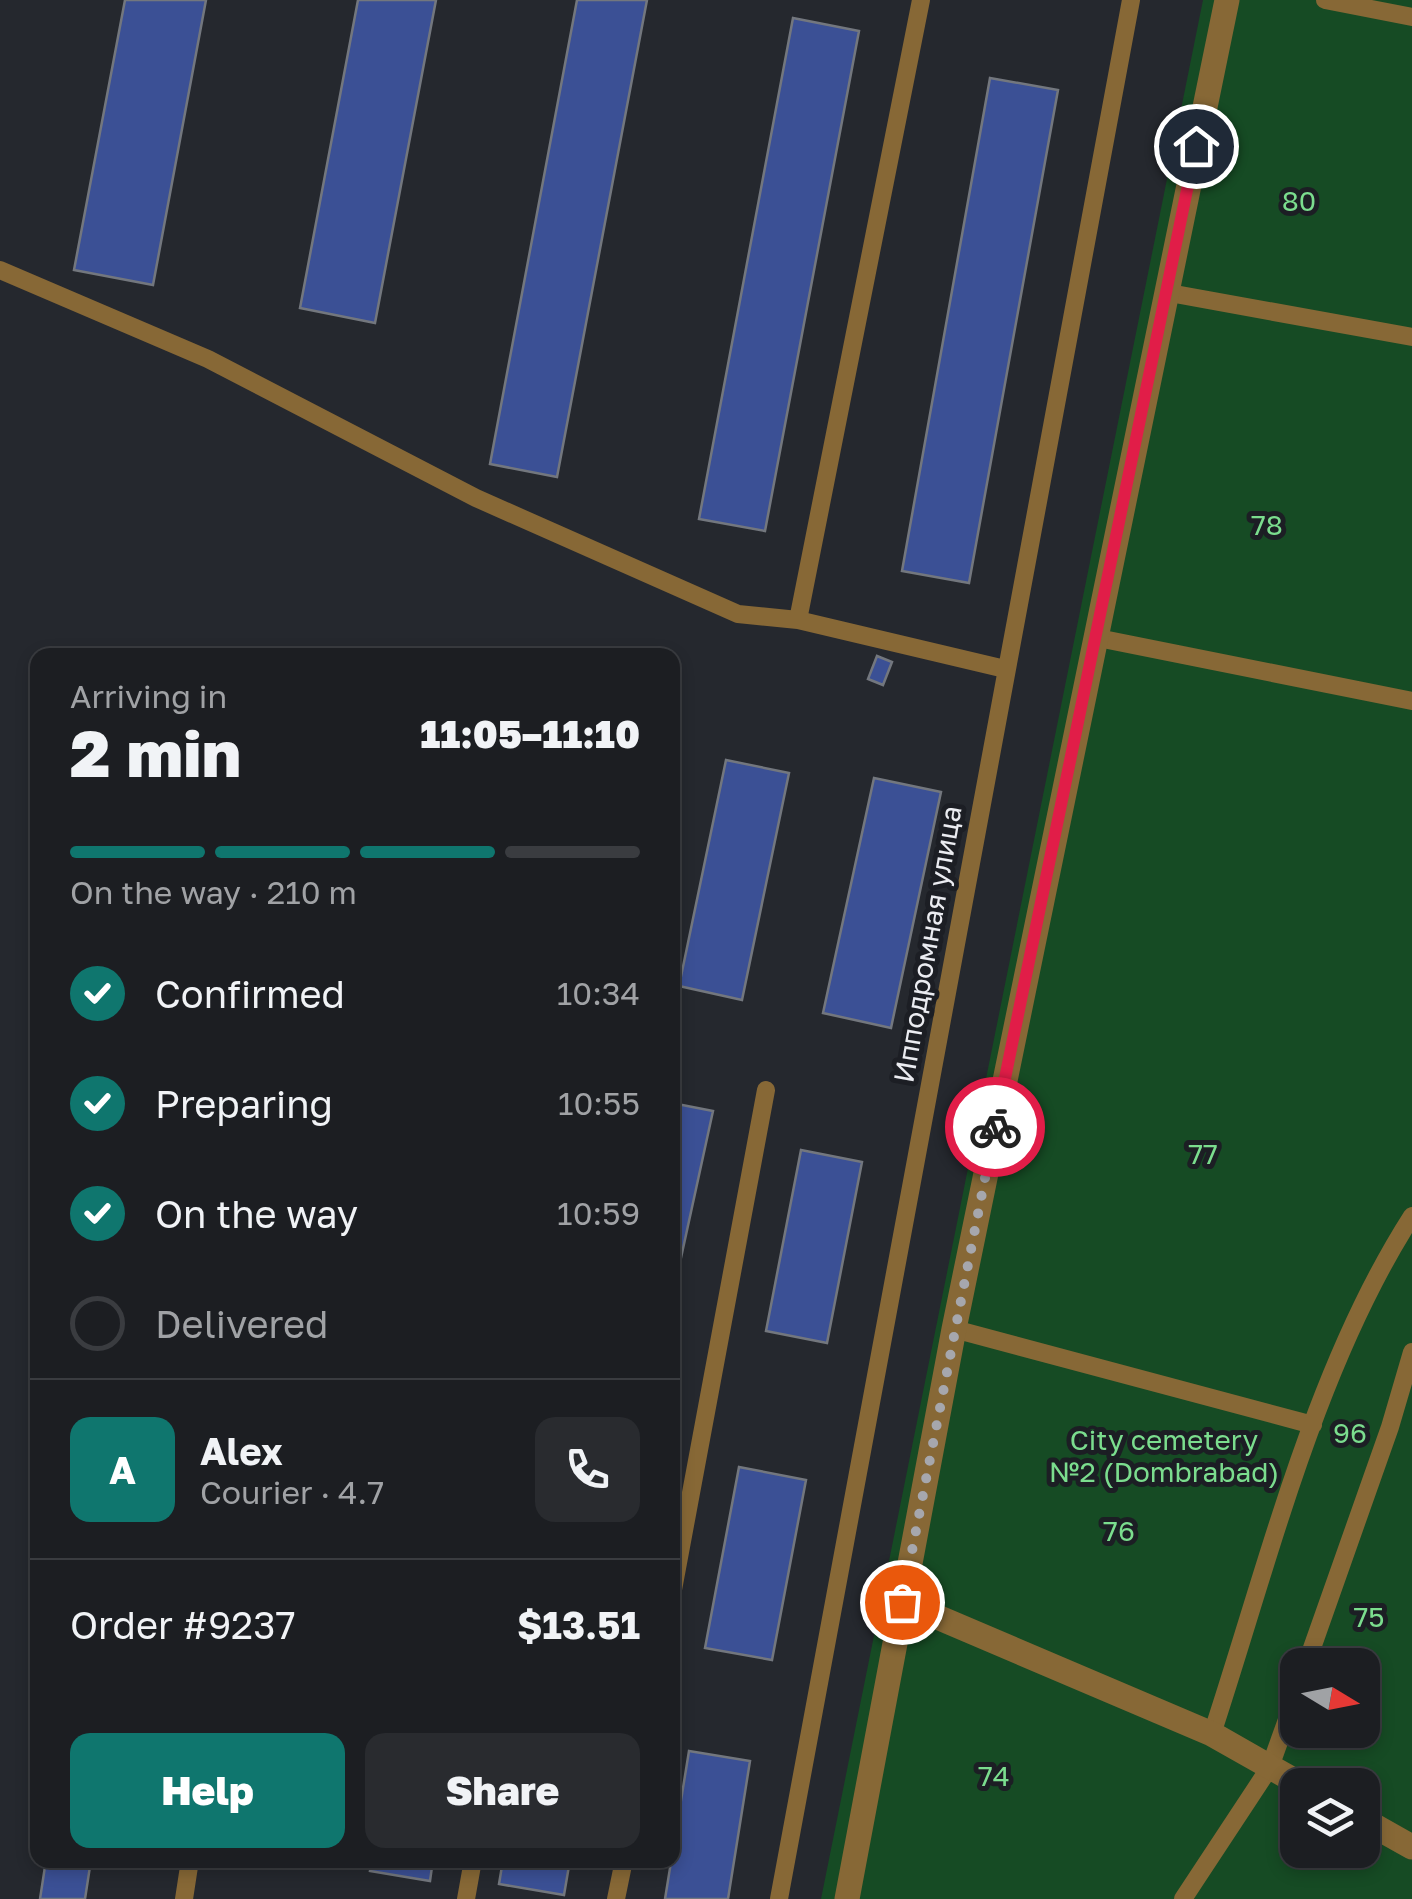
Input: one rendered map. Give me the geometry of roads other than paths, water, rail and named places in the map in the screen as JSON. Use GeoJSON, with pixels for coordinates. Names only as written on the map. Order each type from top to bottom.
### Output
{"type":"FeatureCollection","features":[{"type":"Feature","properties":{"kind":"street"},"geometry":{"type":"LineString","coordinates":[[847,1899],[954,1329],[1227,0]]}},
{"type":"Feature","properties":{"kind":"street"},"geometry":{"type":"LineString","coordinates":[[902,1602],[1212,1734],[1280,1773]]}},
{"type":"Feature","properties":{"kind":"street"},"geometry":{"type":"LineString","coordinates":[[1380,1829],[1412,1848]]}},
{"type":"Feature","properties":{"kind":"lane"},"geometry":{"type":"LineString","coordinates":[[798,620],[921,0]]}},
{"type":"Feature","properties":{"kind":"lane","name":"Ипподромная улица"},"geometry":{"type":"LineString","coordinates":[[780,1899],[1131,0]]}},
{"type":"Feature","properties":{"kind":"lane"},"geometry":{"type":"LineString","coordinates":[[1325,0],[1412,18]]}},
{"type":"Feature","properties":{"kind":"lane"},"geometry":{"type":"LineString","coordinates":[[0,270],[208,359],[476,498],[738,614],[798,620],[1005,670]]}},
{"type":"Feature","properties":{"kind":"lane"},"geometry":{"type":"LineString","coordinates":[[1164,292],[1412,336]]}},
{"type":"Feature","properties":{"kind":"lane"},"geometry":{"type":"LineString","coordinates":[[1093,638],[1412,701]]}},
{"type":"Feature","properties":{"kind":"lane"},"geometry":{"type":"LineString","coordinates":[[680,1552],[766,1090]]}},
{"type":"Feature","properties":{"kind":"lane"},"geometry":{"type":"LineString","coordinates":[[1212,1734],[1313,1425],[1383,1261],[1412,1216]]}},
{"type":"Feature","properties":{"kind":"lane"},"geometry":{"type":"LineString","coordinates":[[954,1329],[1313,1425]]}},
{"type":"Feature","properties":{"kind":"lane"},"geometry":{"type":"LineString","coordinates":[[1312,1648],[1390,1427],[1412,1352]]}},
{"type":"Feature","properties":{"kind":"lane"},"geometry":{"type":"LineString","coordinates":[[1390,1427],[1412,1431]]}},
{"type":"Feature","properties":{"kind":"lane"},"geometry":{"type":"LineString","coordinates":[[1183,1899],[1270,1767],[1280,1739]]}},
{"type":"Feature","properties":{"kind":"lane"},"geometry":{"type":"LineString","coordinates":[[184,1899],[189,1868]]}},
{"type":"Feature","properties":{"kind":"lane"},"geometry":{"type":"LineString","coordinates":[[466,1899],[472,1868]]}},
{"type":"Feature","properties":{"kind":"lane"},"geometry":{"type":"LineString","coordinates":[[616,1899],[622,1868]]}},
{"type":"Feature","properties":{"kind":"park label","name":"80"},"geometry":{"type":"Point","coordinates":[1299,200]}},
{"type":"Feature","properties":{"kind":"park label","name":"78"},"geometry":{"type":"Point","coordinates":[1267,524]}},
{"type":"Feature","properties":{"kind":"park label","name":"77"},"geometry":{"type":"Point","coordinates":[1203,1153]}},
{"type":"Feature","properties":{"kind":"park label","name":"96"},"geometry":{"type":"Point","coordinates":[1350,1432]}},
{"type":"Feature","properties":{"kind":"park label","name":"City cemetery №2 (Dombrabad)"},"geometry":{"type":"Point","coordinates":[1164,1455]}},
{"type":"Feature","properties":{"kind":"park label","name":"76"},"geometry":{"type":"Point","coordinates":[1119,1530]}},
{"type":"Feature","properties":{"kind":"park label","name":"75"},"geometry":{"type":"Point","coordinates":[1369,1616]}},
{"type":"Feature","properties":{"kind":"park label","name":"74"},"geometry":{"type":"Point","coordinates":[994,1775]}}]}
